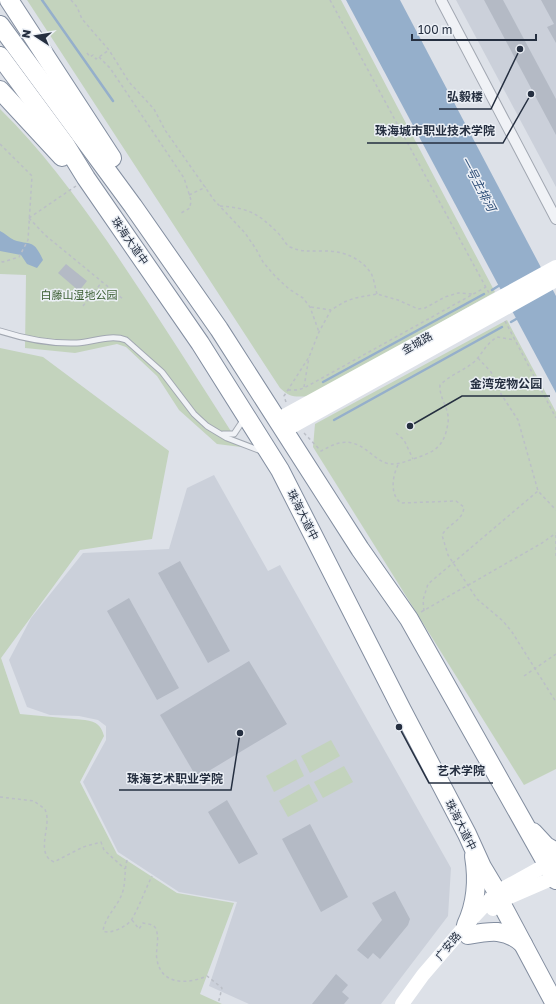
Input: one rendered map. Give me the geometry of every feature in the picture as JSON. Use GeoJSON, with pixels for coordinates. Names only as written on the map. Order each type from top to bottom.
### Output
{"type":"FeatureCollection","features":[{"type":"Feature","properties":{"kind":"highway"},"geometry":{"type":"LineString","coordinates":[[10,0],[110,155],[133,206]]}},
{"type":"Feature","properties":{"kind":"highway","name":"珠海大道中"},"geometry":{"type":"LineString","coordinates":[[0,24],[133,206],[286,425],[360,549],[419,613],[514,808],[546,846],[554,869]]}},
{"type":"Feature","properties":{"kind":"highway","name":"珠海大道中"},"geometry":{"type":"LineString","coordinates":[[0,56],[65,144],[86,178],[200,343],[271,455],[467,834],[482,866],[555,1004]]}},
{"type":"Feature","properties":{"kind":"highway"},"geometry":{"type":"LineString","coordinates":[[0,90],[29,120],[67,164],[86,178]]}},
{"type":"Feature","properties":{"kind":"highway"},"geometry":{"type":"LineString","coordinates":[[467,834],[476,866],[476,889],[467,930],[501,932],[516,937],[525,946]]}},
{"type":"Feature","properties":{"kind":"street"},"geometry":{"type":"LineString","coordinates":[[441,0],[556,218]]}},
{"type":"Feature","properties":{"kind":"street","name":"金城路"},"geometry":{"type":"LineString","coordinates":[[286,425],[552,276]]}},
{"type":"Feature","properties":{"kind":"street","name":"金城路"},"geometry":{"type":"LineString","coordinates":[[286,425],[501,304]]}},
{"type":"Feature","properties":{"kind":"street","name":"广安路"},"geometry":{"type":"LineString","coordinates":[[402,1004],[423,975],[499,897],[554,869]]}},
{"type":"Feature","properties":{"kind":"street","name":"广安路"},"geometry":{"type":"LineString","coordinates":[[413,1004],[467,930]]}},
{"type":"Feature","properties":{"kind":"lane"},"geometry":{"type":"LineString","coordinates":[[0,331],[27,340],[52,342],[77,343],[119,337],[126,340],[162,372],[194,414],[207,426],[227,438],[271,455]]}},
{"type":"Feature","properties":{"kind":"lane"},"geometry":{"type":"LineString","coordinates":[[220,434],[234,434],[246,414]]}},
{"type":"Feature","properties":{"kind":"path"},"geometry":{"type":"LineString","coordinates":[[71,0],[77,7],[82,19],[109,50],[129,82],[154,109],[165,130],[220,206],[256,249],[262,262],[289,289],[303,298],[310,307],[319,332]]}},
{"type":"Feature","properties":{"kind":"path"},"geometry":{"type":"LineString","coordinates":[[330,0],[486,287],[501,304],[515,340],[556,418]]}},
{"type":"Feature","properties":{"kind":"path"},"geometry":{"type":"LineString","coordinates":[[87,53],[90,58],[93,55],[96,59],[109,50]]}},
{"type":"Feature","properties":{"kind":"path"},"geometry":{"type":"LineString","coordinates":[[99,57],[110,68],[184,178],[189,195],[190,208],[181,212]]}},
{"type":"Feature","properties":{"kind":"path"},"geometry":{"type":"LineString","coordinates":[[0,144],[32,176],[28,240],[19,257],[3,262],[0,261]]}},
{"type":"Feature","properties":{"kind":"path"},"geometry":{"type":"LineString","coordinates":[[29,218],[86,178]]}},
{"type":"Feature","properties":{"kind":"path"},"geometry":{"type":"LineString","coordinates":[[189,195],[206,186]]}},
{"type":"Feature","properties":{"kind":"path"},"geometry":{"type":"LineString","coordinates":[[220,206],[246,209],[257,214],[280,235],[288,246],[296,250],[307,252],[334,251],[346,253],[364,265],[372,274],[377,294]]}},
{"type":"Feature","properties":{"kind":"path"},"geometry":{"type":"LineString","coordinates":[[29,218],[45,235],[123,299]]}},
{"type":"Feature","properties":{"kind":"path"},"geometry":{"type":"LineString","coordinates":[[83,306],[102,282]]}},
{"type":"Feature","properties":{"kind":"path"},"geometry":{"type":"LineString","coordinates":[[288,390],[304,388],[486,287]]}},
{"type":"Feature","properties":{"kind":"path"},"geometry":{"type":"LineString","coordinates":[[310,307],[331,310],[355,298],[377,294],[398,300],[418,309],[425,308],[445,297],[458,293],[473,294]]}},
{"type":"Feature","properties":{"kind":"path"},"geometry":{"type":"LineString","coordinates":[[464,293],[468,297]]}},
{"type":"Feature","properties":{"kind":"path"},"geometry":{"type":"LineString","coordinates":[[284,396],[309,357],[319,332],[331,310]]}},
{"type":"Feature","properties":{"kind":"path"},"geometry":{"type":"LineString","coordinates":[[286,425],[321,451],[334,444],[353,443],[365,448],[385,463],[398,465],[433,453],[444,437],[449,415],[440,390],[440,385],[478,358],[487,344],[497,337],[515,340]]}},
{"type":"Feature","properties":{"kind":"path"},"geometry":{"type":"LineString","coordinates":[[304,388],[309,357]]}},
{"type":"Feature","properties":{"kind":"path"},"geometry":{"type":"LineString","coordinates":[[478,358],[491,372],[501,394],[518,420],[538,491],[556,510]]}},
{"type":"Feature","properties":{"kind":"path"},"geometry":{"type":"LineString","coordinates":[[396,433],[404,440],[413,459]]}},
{"type":"Feature","properties":{"kind":"path"},"geometry":{"type":"LineString","coordinates":[[398,465],[393,478],[394,494],[397,500],[401,503],[456,501],[464,507],[461,517],[444,531],[442,535],[442,543],[450,560],[484,606],[503,621],[512,632],[556,702]]}},
{"type":"Feature","properties":{"kind":"path"},"geometry":{"type":"LineString","coordinates":[[419,613],[428,584],[538,491]]}},
{"type":"Feature","properties":{"kind":"path"},"geometry":{"type":"LineString","coordinates":[[419,613],[542,544],[556,534]]}},
{"type":"Feature","properties":{"kind":"path"},"geometry":{"type":"LineString","coordinates":[[556,534],[556,559]]}},
{"type":"Feature","properties":{"kind":"path"},"geometry":{"type":"LineString","coordinates":[[524,676],[556,654]]}},
{"type":"Feature","properties":{"kind":"path"},"geometry":{"type":"LineString","coordinates":[[0,797],[34,801],[45,809],[47,818],[45,848],[46,856],[50,860],[54,862],[83,847],[101,842],[104,850],[125,869]]}},
{"type":"Feature","properties":{"kind":"path"},"geometry":{"type":"LineString","coordinates":[[127,860],[125,869],[125,883],[122,894],[104,924],[102,931],[114,931],[132,920],[152,876]]}},
{"type":"Feature","properties":{"kind":"path"},"geometry":{"type":"LineString","coordinates":[[132,920],[139,930],[143,923],[151,924],[156,928],[158,938],[157,959],[164,974],[178,982],[194,981],[207,976],[222,988],[218,1004]]}},
{"type":"Feature","properties":{"kind":"shaded area"},"geometry":{"type":"Polygon","coordinates":[[[456,0],[556,0],[556,187],[456,0]]]}},
{"type":"Feature","properties":{"kind":"shaded area"},"geometry":{"type":"Polygon","coordinates":[[[214,475],[268,571],[280,565],[451,868],[448,916],[381,1004],[249,1004],[209,986],[237,902],[179,892],[118,852],[83,782],[106,740],[106,726],[98,720],[79,716],[50,715],[27,707],[9,660],[31,618],[83,553],[169,549],[187,488],[214,475]]]}},
{"type":"Feature","properties":{"kind":"green space"},"geometry":{"type":"Polygon","coordinates":[[[27,0],[341,0],[495,292],[310,396],[297,397],[287,394],[280,388],[27,0]]]}},
{"type":"Feature","properties":{"kind":"green space","name":"白藤山湿地公园"},"geometry":{"type":"Polygon","coordinates":[[[0,109],[43,156],[95,223],[158,317],[241,447],[217,444],[179,410],[157,376],[126,347],[117,344],[75,353],[25,348],[26,275],[0,274],[0,109]]]}},
{"type":"Feature","properties":{"kind":"green space"},"geometry":{"type":"Polygon","coordinates":[[[507,320],[556,412],[556,769],[524,785],[313,447],[315,424],[507,320]]]}},
{"type":"Feature","properties":{"kind":"green space"},"geometry":{"type":"Polygon","coordinates":[[[0,348],[43,357],[169,451],[152,539],[80,550],[1,658],[20,714],[85,720],[95,723],[101,729],[104,736],[80,782],[117,854],[177,893],[234,903],[200,994],[222,1004],[0,1004],[0,348]]]}},
{"type":"Feature","properties":{"kind":"green space"},"geometry":{"type":"Polygon","coordinates":[[[331,740],[340,756],[310,773],[301,756],[331,740]]]}},
{"type":"Feature","properties":{"kind":"green space"},"geometry":{"type":"Polygon","coordinates":[[[296,759],[304,776],[274,792],[266,776],[296,759]]]}},
{"type":"Feature","properties":{"kind":"green space"},"geometry":{"type":"Polygon","coordinates":[[[344,766],[353,782],[323,798],[314,782],[344,766]]]}},
{"type":"Feature","properties":{"kind":"green space"},"geometry":{"type":"Polygon","coordinates":[[[309,784],[318,801],[288,817],[279,801],[309,784]]]}},
{"type":"Feature","properties":{"kind":"water","name":"一号主排河"},"geometry":{"type":"Polygon","coordinates":[[[346,0],[400,0],[556,296],[556,393],[346,0]]]}},
{"type":"Feature","properties":{"kind":"water"},"geometry":{"type":"Polygon","coordinates":[[[0,231],[14,240],[31,244],[37,248],[43,260],[37,268],[27,264],[21,255],[0,251],[0,231]]]}},
{"type":"Feature","properties":{"kind":"building"},"geometry":{"type":"Polygon","coordinates":[[[484,0],[503,0],[556,99],[556,135],[484,0]]]}},
{"type":"Feature","properties":{"kind":"building"},"geometry":{"type":"Polygon","coordinates":[[[541,0],[556,0],[556,43],[547,27],[554,24],[541,0]]]}},
{"type":"Feature","properties":{"kind":"building"},"geometry":{"type":"Polygon","coordinates":[[[66,264],[87,281],[79,291],[58,273],[66,264]]]}},
{"type":"Feature","properties":{"kind":"building"},"geometry":{"type":"Polygon","coordinates":[[[180,561],[230,651],[208,663],[158,573],[180,561]]]}},
{"type":"Feature","properties":{"kind":"building"},"geometry":{"type":"Polygon","coordinates":[[[129,598],[179,688],[157,700],[107,611],[129,598]]]}},
{"type":"Feature","properties":{"kind":"building"},"geometry":{"type":"Polygon","coordinates":[[[249,661],[287,724],[197,778],[160,715],[249,661]]]}},
{"type":"Feature","properties":{"kind":"building"},"geometry":{"type":"Polygon","coordinates":[[[227,800],[258,854],[239,864],[208,812],[227,800]]]}},
{"type":"Feature","properties":{"kind":"building"},"geometry":{"type":"Polygon","coordinates":[[[310,824],[348,897],[321,912],[282,839],[310,824]]]}},
{"type":"Feature","properties":{"kind":"building"},"geometry":{"type":"Polygon","coordinates":[[[395,891],[410,919],[408,925],[380,959],[373,953],[368,959],[357,950],[382,920],[372,903],[395,891]]]}},
{"type":"Feature","properties":{"kind":"building"},"geometry":{"type":"Polygon","coordinates":[[[336,974],[348,985],[342,992],[349,998],[344,1004],[312,1004],[336,974]]]}},
{"type":"Feature","properties":{"kind":"waterway"},"geometry":{"type":"LineString","coordinates":[[42,0],[113,101]]}},
{"type":"Feature","properties":{"kind":"waterway"},"geometry":{"type":"LineString","coordinates":[[492,290],[500,285]]}},
{"type":"Feature","properties":{"kind":"waterway"},"geometry":{"type":"LineString","coordinates":[[323,382],[484,294]]}},
{"type":"Feature","properties":{"kind":"waterway"},"geometry":{"type":"LineString","coordinates":[[511,322],[518,318]]}},
{"type":"Feature","properties":{"kind":"waterway"},"geometry":{"type":"LineString","coordinates":[[334,420],[502,327]]}},
{"type":"Feature","properties":{"kind":"place","name":"弘毅楼"},"geometry":{"type":"Point","coordinates":[520,49]}},
{"type":"Feature","properties":{"kind":"place","name":"珠海城市职业技术学院"},"geometry":{"type":"Point","coordinates":[531,94]}},
{"type":"Feature","properties":{"kind":"place","name":"金湾宠物公园"},"geometry":{"type":"Point","coordinates":[410,426]}},
{"type":"Feature","properties":{"kind":"place","name":"艺术学院"},"geometry":{"type":"Point","coordinates":[399,727]}},
{"type":"Feature","properties":{"kind":"place","name":"珠海艺术职业学院"},"geometry":{"type":"Point","coordinates":[240,733]}}]}
